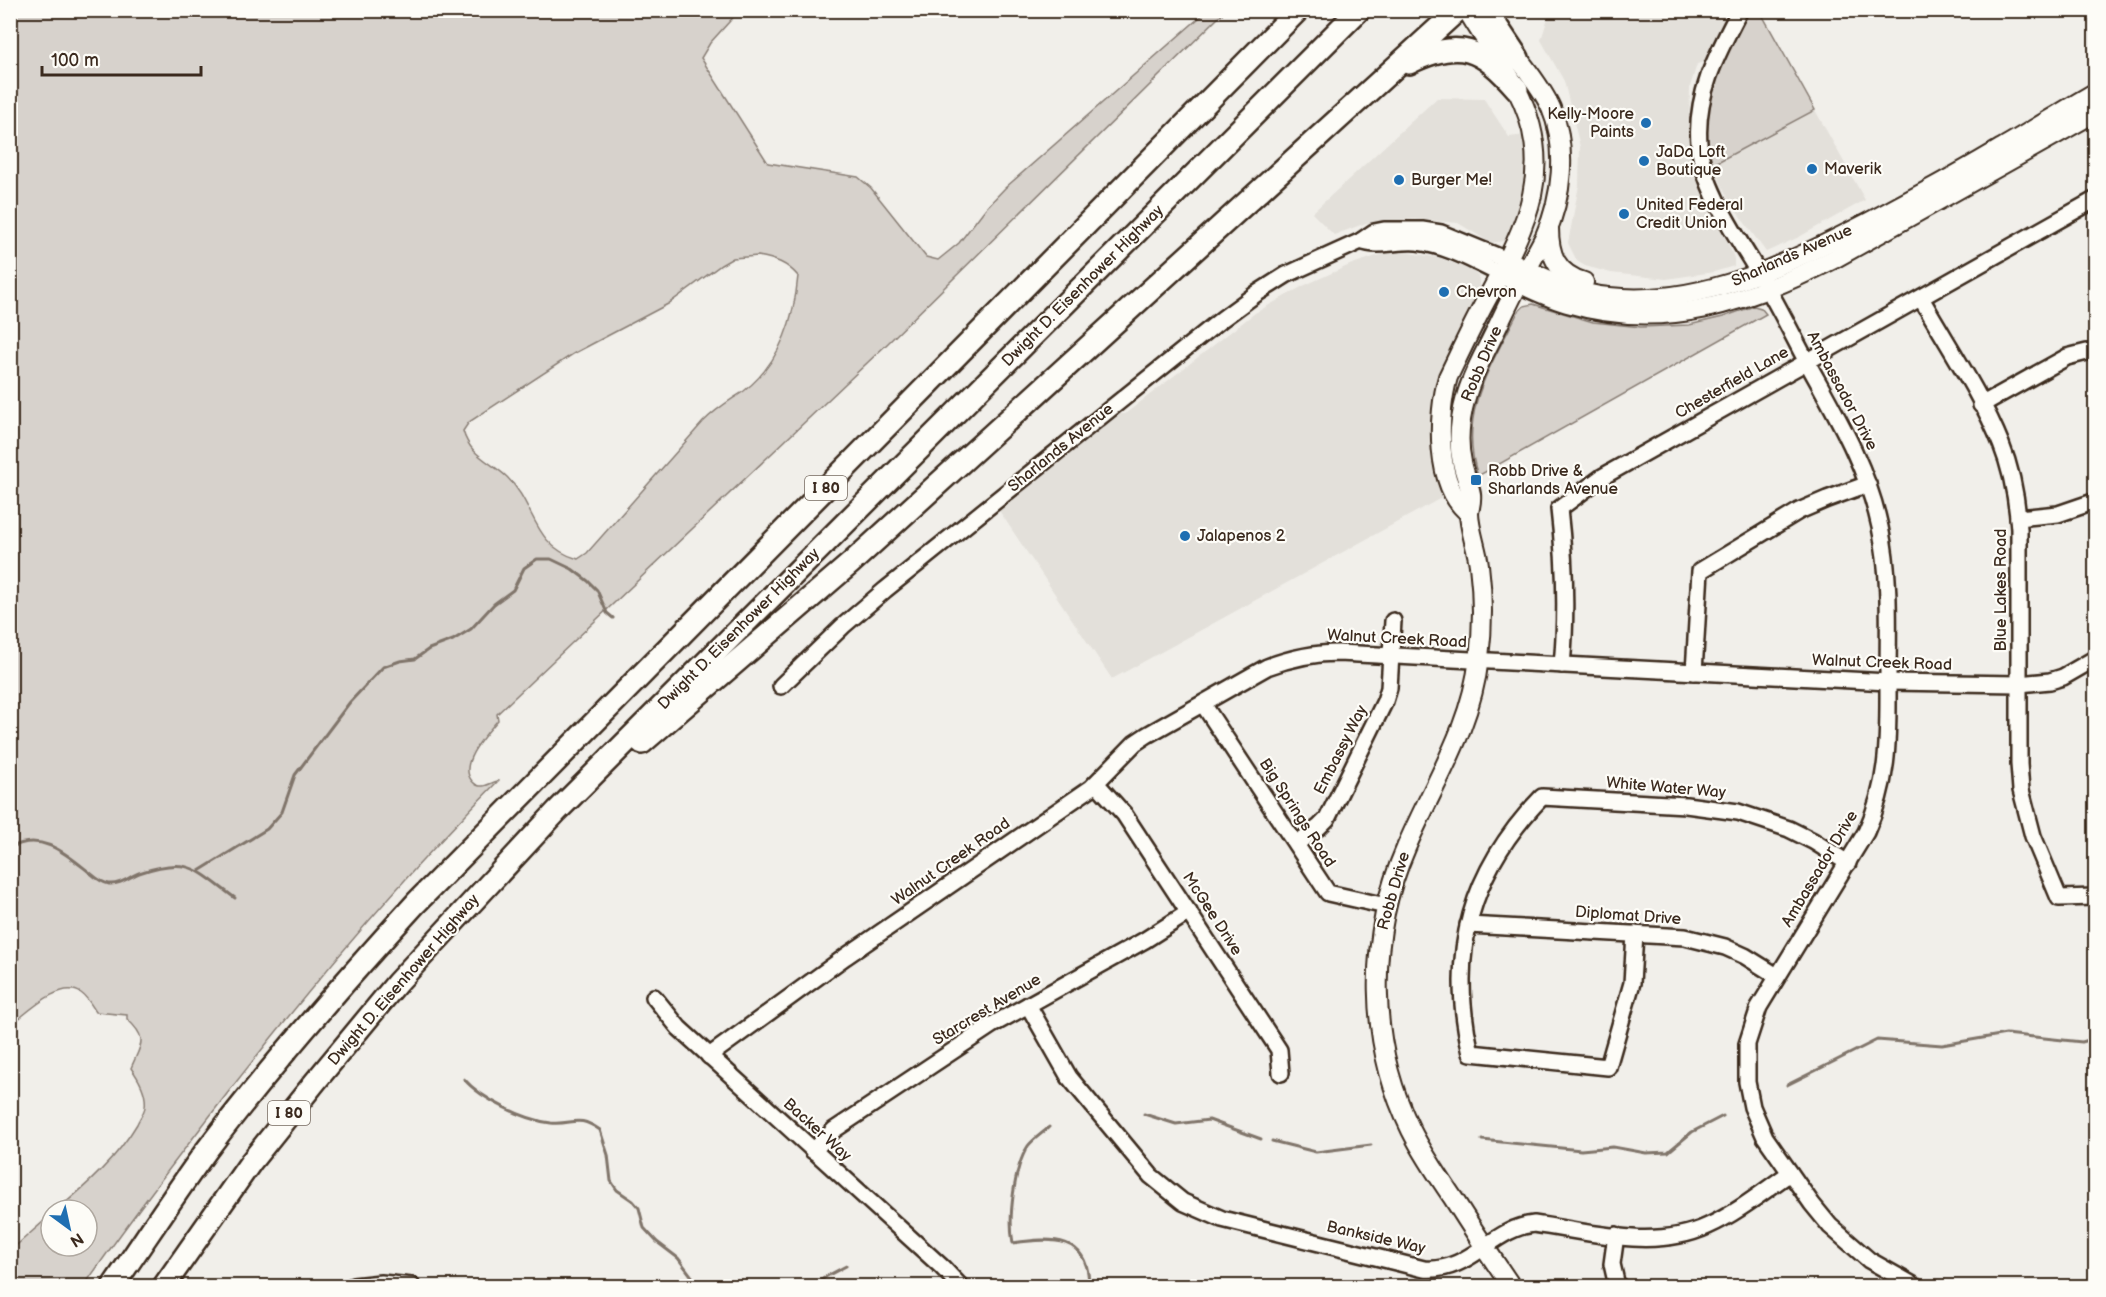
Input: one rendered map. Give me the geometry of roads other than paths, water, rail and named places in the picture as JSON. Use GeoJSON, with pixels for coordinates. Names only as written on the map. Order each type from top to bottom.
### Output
{"type":"FeatureCollection","features":[{"type":"Feature","properties":{"kind":"highway","name":"I 80"},"geometry":{"type":"LineString","coordinates":[[113,1287],[237,1111],[416,903],[1298,10]]}},
{"type":"Feature","properties":{"kind":"highway","name":"Dwight D. Eisenhower Highway"},"geometry":{"type":"LineString","coordinates":[[164,1287],[251,1162],[315,1082],[397,983],[557,811],[1359,10]]}},
{"type":"Feature","properties":{"kind":"highway"},"geometry":{"type":"LineString","coordinates":[[557,811],[629,755],[851,563],[1458,10]]}},
{"type":"Feature","properties":{"kind":"highway"},"geometry":{"type":"LineString","coordinates":[[1486,10],[1518,58]]}},
{"type":"Feature","properties":{"kind":"highway"},"geometry":{"type":"LineString","coordinates":[[1504,10],[1518,58]]}},
{"type":"Feature","properties":{"kind":"highway"},"geometry":{"type":"LineString","coordinates":[[1381,82],[1430,52],[1452,49],[1482,56],[1499,68],[1517,89]]}},
{"type":"Feature","properties":{"kind":"main road","name":"Robb Drive"},"geometry":{"type":"LineString","coordinates":[[1467,10],[1517,89],[1533,133],[1536,180],[1528,214],[1448,377],[1440,410],[1441,444],[1446,472],[1455,498],[1469,513]]}},
{"type":"Feature","properties":{"kind":"main road","name":"Robb Drive"},"geometry":{"type":"LineString","coordinates":[[1511,1287],[1424,1155],[1406,1119],[1389,1070],[1381,1031],[1378,984],[1379,953],[1386,906],[1405,849],[1454,749],[1465,720],[1479,661],[1482,597],[1479,565],[1469,513],[1472,504],[1471,495],[1461,460],[1459,437],[1466,398],[1474,374],[1549,226],[1557,198],[1562,162],[1559,130],[1546,96],[1518,58]]}},
{"type":"Feature","properties":{"kind":"main road","name":"Sharlands Avenue"},"geometry":{"type":"LineString","coordinates":[[1503,267],[1523,277],[1543,294],[1578,306],[1610,312],[1652,315],[1712,307],[1763,281],[1805,254],[1926,191],[2096,92]]}},
{"type":"Feature","properties":{"kind":"main road","name":"Sharlands Avenue"},"geometry":{"type":"LineString","coordinates":[[1523,277],[1598,296],[1656,297],[1763,281],[1814,269],[1862,245],[2096,112]]}},
{"type":"Feature","properties":{"kind":"main road"},"geometry":{"type":"LineString","coordinates":[[1549,226],[1551,254],[1563,272],[1585,282],[1656,297]]}},
{"type":"Feature","properties":{"kind":"street","name":"Ambassador Drive"},"geometry":{"type":"LineString","coordinates":[[1740,10],[1705,85],[1699,114],[1699,142],[1703,168],[1844,429],[1868,484],[1880,528],[1888,589],[1887,747],[1882,789],[1866,832],[1759,1007],[1752,1024],[1748,1044],[1747,1082],[1756,1119],[1765,1137],[1812,1204],[1849,1244],[1892,1275],[1915,1287]]}},
{"type":"Feature","properties":{"kind":"street","name":"Chesterfield Lane"},"geometry":{"type":"LineString","coordinates":[[1562,665],[1564,552],[1558,509],[1602,477],[2096,199]]}},
{"type":"Feature","properties":{"kind":"street","name":"Sharlands Avenue"},"geometry":{"type":"LineString","coordinates":[[781,686],[843,626],[885,590],[1222,319],[1286,275],[1361,241],[1374,232],[1384,230],[1422,230],[1457,239],[1503,267]]}},
{"type":"Feature","properties":{"kind":"street","name":"Blue Lakes Road"},"geometry":{"type":"LineString","coordinates":[[1921,298],[1982,405],[2001,444],[2009,468],[2018,518],[2019,764],[2021,790],[2033,836],[2059,898],[2096,897]]}},
{"type":"Feature","properties":{"kind":"street"},"geometry":{"type":"LineString","coordinates":[[1982,405],[2067,357],[2087,352]]}},
{"type":"Feature","properties":{"kind":"street"},"geometry":{"type":"LineString","coordinates":[[1694,672],[1700,571],[1799,511],[1868,484]]}},
{"type":"Feature","properties":{"kind":"street"},"geometry":{"type":"LineString","coordinates":[[2018,518],[2058,514],[2096,501]]}},
{"type":"Feature","properties":{"kind":"street","name":"Embassy Way"},"geometry":{"type":"LineString","coordinates":[[1296,844],[1320,827],[1327,819],[1385,701],[1389,688],[1393,621]]}},
{"type":"Feature","properties":{"kind":"street","name":"Walnut Creek Road"},"geometry":{"type":"LineString","coordinates":[[708,1056],[826,970],[1096,783],[1135,743],[1267,667],[1303,655],[1339,653],[1888,682],[2019,684],[2050,681],[2096,658]]}},
{"type":"Feature","properties":{"kind":"street","name":"Big Springs Road"},"geometry":{"type":"LineString","coordinates":[[1203,704],[1328,893],[1386,906]]}},
{"type":"Feature","properties":{"kind":"street","name":"McGee Drive"},"geometry":{"type":"LineString","coordinates":[[1096,783],[1124,814],[1280,1050],[1281,1073]]}},
{"type":"Feature","properties":{"kind":"street","name":"White Water Way"},"geometry":{"type":"LineString","coordinates":[[1468,925],[1479,889],[1496,855],[1524,815],[1542,797],[1686,805],[1738,812],[1788,830],[1848,863]]}},
{"type":"Feature","properties":{"kind":"street","name":"Starcrest Avenue"},"geometry":{"type":"LineString","coordinates":[[813,1151],[834,1130],[992,1025],[1145,940],[1189,912]]}},
{"type":"Feature","properties":{"kind":"street"},"geometry":{"type":"LineString","coordinates":[[1468,925],[1462,986],[1466,1032],[1471,1053],[1608,1067],[1632,983],[1635,934]]}},
{"type":"Feature","properties":{"kind":"street","name":"Diplomat Drive"},"geometry":{"type":"LineString","coordinates":[[1468,925],[1685,937],[1705,941],[1745,956],[1777,976]]}},
{"type":"Feature","properties":{"kind":"street","name":"Backer Way"},"geometry":{"type":"LineString","coordinates":[[654,998],[679,1028],[708,1056],[942,1267],[960,1287]]}},
{"type":"Feature","properties":{"kind":"street","name":"Bankside Way"},"geometry":{"type":"LineString","coordinates":[[1028,1005],[1069,1077],[1151,1176],[1184,1202],[1222,1219],[1424,1269],[1445,1269],[1456,1265],[1513,1228],[1524,1225],[1534,1224],[1616,1236],[1655,1239],[1699,1230],[1725,1218],[1790,1173]]}},
{"type":"Feature","properties":{"kind":"street"},"geometry":{"type":"LineString","coordinates":[[1616,1236],[1612,1264],[1617,1287]]}},
{"type":"Feature","properties":{"kind":"street"},"geometry":{"type":"LineString","coordinates":[[353,1287],[381,1283],[412,1287]]}},
{"type":"Feature","properties":{"kind":"waterway"},"geometry":{"type":"LineString","coordinates":[[199,871],[267,829],[282,812],[295,775],[350,702],[383,667],[415,659],[429,649],[453,640],[471,629],[494,604],[513,590],[524,568],[537,559],[551,559],[572,569],[588,581],[597,590],[607,613],[613,618]]}},
{"type":"Feature","properties":{"kind":"waterway"},"geometry":{"type":"LineString","coordinates":[[10,848],[22,843],[43,843],[71,858],[98,880],[109,884],[121,882],[156,868],[170,866],[191,868],[235,898]]}},
{"type":"Feature","properties":{"kind":"waterway"},"geometry":{"type":"LineString","coordinates":[[1787,1085],[1877,1040],[1942,1045],[2006,1034],[2082,1042],[2096,1038]]}},
{"type":"Feature","properties":{"kind":"waterway"},"geometry":{"type":"LineString","coordinates":[[464,1079],[492,1101],[529,1118],[551,1123],[586,1122],[600,1130],[608,1155],[611,1181],[617,1190],[639,1208],[644,1228],[657,1242],[678,1258],[699,1286]]}},
{"type":"Feature","properties":{"kind":"waterway"},"geometry":{"type":"LineString","coordinates":[[1144,1114],[1176,1124],[1209,1120],[1261,1139]]}},
{"type":"Feature","properties":{"kind":"waterway"},"geometry":{"type":"LineString","coordinates":[[1482,1140],[1581,1150],[1613,1147],[1646,1153],[1668,1152],[1692,1132],[1723,1116]]}},
{"type":"Feature","properties":{"kind":"waterway"},"geometry":{"type":"LineString","coordinates":[[1049,1127],[1028,1146],[1019,1167],[1013,1193],[1011,1221],[1013,1243],[1054,1241],[1066,1243],[1075,1248],[1083,1257],[1089,1286]]}},
{"type":"Feature","properties":{"kind":"waterway"},"geometry":{"type":"LineString","coordinates":[[1272,1141],[1316,1152],[1371,1145]]}},
{"type":"Feature","properties":{"kind":"waterway"},"geometry":{"type":"LineString","coordinates":[[813,1286],[846,1266]]}},
{"type":"Feature","properties":{"kind":"place","name":"Kelly-Moore Paints"},"geometry":{"type":"Point","coordinates":[1646,123]}},
{"type":"Feature","properties":{"kind":"place","name":"JaDa Loft Boutique"},"geometry":{"type":"Point","coordinates":[1644,161]}},
{"type":"Feature","properties":{"kind":"place","name":"Maverik"},"geometry":{"type":"Point","coordinates":[1812,169]}},
{"type":"Feature","properties":{"kind":"place","name":"Burger Me!"},"geometry":{"type":"Point","coordinates":[1399,180]}},
{"type":"Feature","properties":{"kind":"place","name":"United Federal Credit Union"},"geometry":{"type":"Point","coordinates":[1624,214]}},
{"type":"Feature","properties":{"kind":"place","name":"Chevron"},"geometry":{"type":"Point","coordinates":[1444,292]}},
{"type":"Feature","properties":{"kind":"place","name":"Robb Drive & Sharlands Avenue"},"geometry":{"type":"Point","coordinates":[1476,480]}},
{"type":"Feature","properties":{"kind":"place","name":"Jalapenos 2"},"geometry":{"type":"Point","coordinates":[1185,536]}}]}
